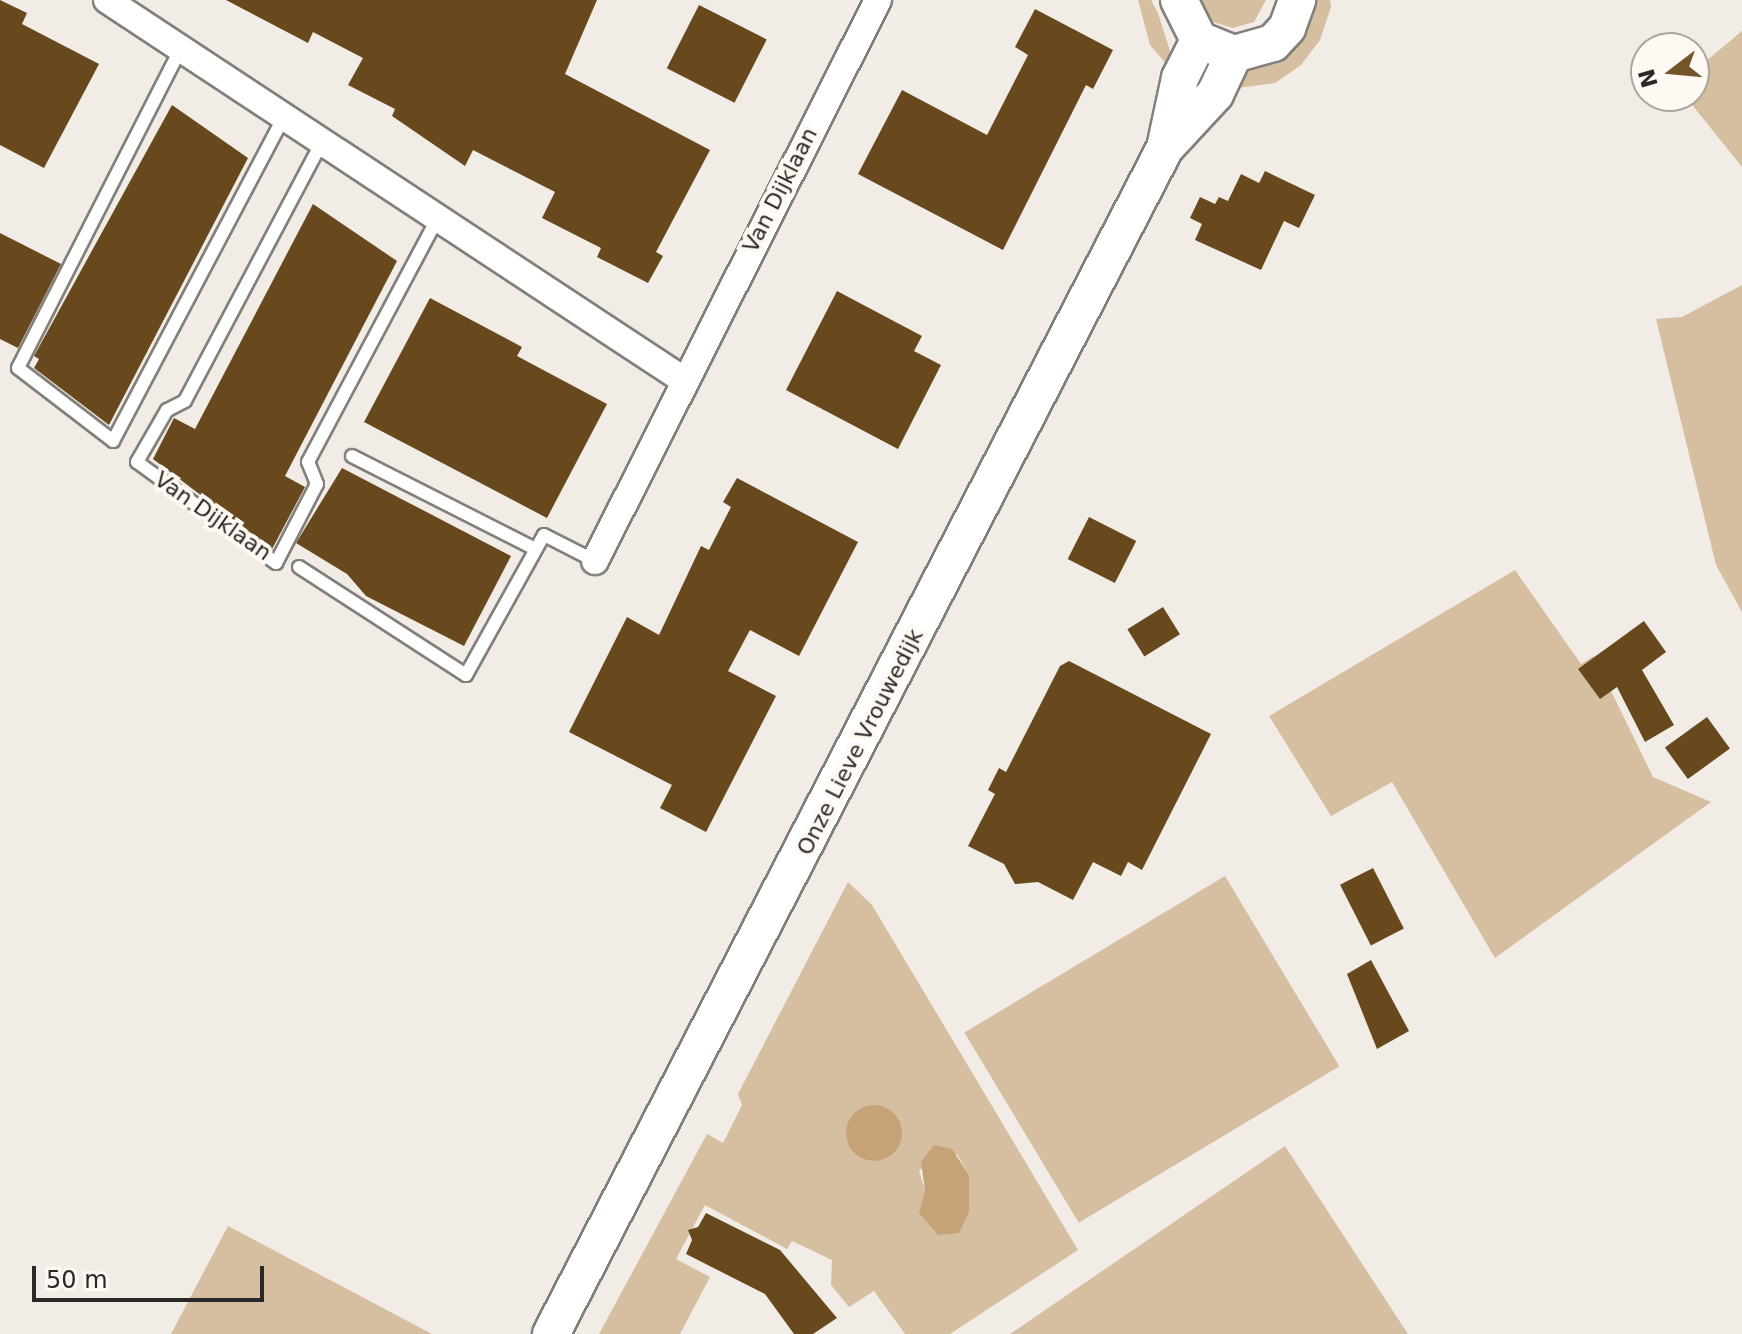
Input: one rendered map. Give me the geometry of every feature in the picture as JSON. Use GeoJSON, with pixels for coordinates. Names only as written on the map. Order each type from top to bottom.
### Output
{"type":"FeatureCollection","features":[{"type":"Feature","properties":{"kind":"main road"},"geometry":{"type":"LineString","coordinates":[[1179,0],[1199,40],[1234,54],[1273,43],[1287,28],[1297,0]]}},
{"type":"Feature","properties":{"kind":"main road","name":"Onze Lieve Vrouwedijk"},"geometry":{"type":"LineString","coordinates":[[551,1334],[1165,148],[1180,78],[1199,40]]}},
{"type":"Feature","properties":{"kind":"main road","name":"Onze Lieve Vrouwedijk"},"geometry":{"type":"LineString","coordinates":[[1165,148],[1215,94],[1234,54]]}},
{"type":"Feature","properties":{"kind":"street"},"geometry":{"type":"LineString","coordinates":[[107,0],[182,46],[682,379]]}},
{"type":"Feature","properties":{"kind":"street","name":"Van Dijklaan"},"geometry":{"type":"LineString","coordinates":[[595,561],[682,379],[878,0]]}},
{"type":"Feature","properties":{"kind":"lane"},"geometry":{"type":"LineString","coordinates":[[182,46],[18,368],[113,441],[285,115]]}},
{"type":"Feature","properties":{"kind":"lane","name":"Van Dijklaan"},"geometry":{"type":"LineString","coordinates":[[323,140],[185,401],[167,410],[137,462],[276,563],[317,484],[308,462],[438,217]]}},
{"type":"Feature","properties":{"kind":"lane"},"geometry":{"type":"LineString","coordinates":[[352,456],[531,547]]}},
{"type":"Feature","properties":{"kind":"lane","name":"Van Dijklaan"},"geometry":{"type":"LineString","coordinates":[[299,567],[466,675],[531,547],[544,535],[595,561]]}},
{"type":"Feature","properties":{"kind":"shaded area"},"geometry":{"type":"Polygon","coordinates":[[[1138,0],[1151,0],[1158,13],[1170,51],[1167,65],[1150,45],[1138,0]]]}},
{"type":"Feature","properties":{"kind":"shaded area"},"geometry":{"type":"Polygon","coordinates":[[[1200,0],[1266,0],[1254,22],[1233,28],[1213,22],[1200,0]]]}},
{"type":"Feature","properties":{"kind":"shaded area"},"geometry":{"type":"Polygon","coordinates":[[[1306,0],[1330,0],[1331,7],[1320,40],[1301,65],[1275,83],[1222,90],[1242,71],[1270,62],[1306,0]]]}},
{"type":"Feature","properties":{"kind":"shaded area"},"geometry":{"type":"Polygon","coordinates":[[[1742,31],[1742,167],[1698,112],[1710,112],[1710,58],[1742,31]]]}},
{"type":"Feature","properties":{"kind":"shaded area"},"geometry":{"type":"Polygon","coordinates":[[[1742,285],[1742,612],[1716,565],[1656,319],[1682,317],[1742,285]]]}},
{"type":"Feature","properties":{"kind":"shaded area"},"geometry":{"type":"Polygon","coordinates":[[[1515,570],[1581,664],[1594,656],[1653,777],[1711,802],[1495,958],[1392,782],[1331,816],[1269,716],[1515,570]]]}},
{"type":"Feature","properties":{"kind":"shaded area"},"geometry":{"type":"Polygon","coordinates":[[[1225,876],[1339,1066],[1079,1223],[964,1033],[1225,876]]]}},
{"type":"Feature","properties":{"kind":"shaded area"},"geometry":{"type":"Polygon","coordinates":[[[848,882],[872,905],[1078,1250],[950,1334],[905,1334],[874,1291],[849,1307],[831,1285],[832,1260],[792,1241],[787,1249],[705,1205],[676,1259],[710,1277],[680,1334],[599,1334],[707,1134],[723,1143],[742,1105],[738,1094],[848,882]],[[957,1154],[919,1170],[925,1191],[969,1175],[957,1154]]]}},
{"type":"Feature","properties":{"kind":"shaded area"},"geometry":{"type":"Polygon","coordinates":[[[874,1105],[894,1113],[902,1133],[894,1153],[874,1161],[854,1153],[846,1133],[854,1113],[874,1105]]]}},
{"type":"Feature","properties":{"kind":"shaded area"},"geometry":{"type":"Polygon","coordinates":[[[934,1145],[952,1149],[969,1175],[969,1212],[959,1233],[938,1235],[919,1213],[925,1191],[921,1162],[934,1145]]]}},
{"type":"Feature","properties":{"kind":"shaded area"},"geometry":{"type":"Polygon","coordinates":[[[1285,1146],[1408,1334],[1010,1334],[1285,1146]]]}},
{"type":"Feature","properties":{"kind":"shaded area"},"geometry":{"type":"Polygon","coordinates":[[[228,1226],[432,1334],[171,1334],[228,1226]]]}},
{"type":"Feature","properties":{"kind":"building"},"geometry":{"type":"Polygon","coordinates":[[[0,0],[27,13],[22,24],[99,64],[44,168],[0,145],[0,0]]]}},
{"type":"Feature","properties":{"kind":"building"},"geometry":{"type":"Polygon","coordinates":[[[226,0],[597,0],[565,74],[710,150],[656,252],[663,256],[648,283],[597,257],[601,248],[542,218],[555,192],[473,150],[465,166],[392,116],[395,109],[348,85],[363,58],[313,32],[308,43],[226,0]]]}},
{"type":"Feature","properties":{"kind":"building"},"geometry":{"type":"Polygon","coordinates":[[[699,5],[767,40],[734,103],[667,68],[699,5]]]}},
{"type":"Feature","properties":{"kind":"building"},"geometry":{"type":"Polygon","coordinates":[[[1035,9],[1113,50],[1093,89],[1086,85],[1003,250],[858,174],[902,90],[987,135],[1028,55],[1015,47],[1035,9]]]}},
{"type":"Feature","properties":{"kind":"building"},"geometry":{"type":"Polygon","coordinates":[[[172,105],[248,158],[109,425],[34,368],[39,359],[34,356],[172,105]]]}},
{"type":"Feature","properties":{"kind":"building"},"geometry":{"type":"Polygon","coordinates":[[[1265,171],[1315,195],[1299,228],[1284,221],[1261,270],[1195,240],[1202,224],[1190,218],[1200,197],[1215,204],[1219,197],[1228,201],[1241,174],[1259,183],[1265,171]]]}},
{"type":"Feature","properties":{"kind":"building"},"geometry":{"type":"Polygon","coordinates":[[[313,204],[397,261],[285,476],[305,487],[272,549],[153,459],[174,418],[195,429],[313,204]]]}},
{"type":"Feature","properties":{"kind":"building"},"geometry":{"type":"Polygon","coordinates":[[[0,233],[61,264],[18,348],[0,339],[0,233]]]}},
{"type":"Feature","properties":{"kind":"building"},"geometry":{"type":"Polygon","coordinates":[[[837,291],[922,336],[914,351],[941,365],[898,449],[786,390],[837,291]]]}},
{"type":"Feature","properties":{"kind":"building"},"geometry":{"type":"Polygon","coordinates":[[[430,298],[522,347],[517,356],[607,404],[547,518],[364,422],[430,298]]]}},
{"type":"Feature","properties":{"kind":"building"},"geometry":{"type":"Polygon","coordinates":[[[342,468],[511,556],[464,646],[366,596],[347,574],[296,543],[342,468]]]}},
{"type":"Feature","properties":{"kind":"building"},"geometry":{"type":"Polygon","coordinates":[[[737,478],[858,542],[799,656],[750,630],[728,671],[776,696],[706,832],[660,808],[672,785],[569,732],[627,617],[659,635],[701,546],[709,550],[731,507],[723,502],[737,478]]]}},
{"type":"Feature","properties":{"kind":"building"},"geometry":{"type":"Polygon","coordinates":[[[1089,517],[1136,541],[1115,583],[1068,559],[1089,517]]]}},
{"type":"Feature","properties":{"kind":"building"},"geometry":{"type":"Polygon","coordinates":[[[1163,607],[1180,634],[1144,656],[1127,629],[1163,607]]]}},
{"type":"Feature","properties":{"kind":"building"},"geometry":{"type":"Polygon","coordinates":[[[1644,621],[1666,652],[1642,670],[1674,725],[1645,742],[1617,687],[1600,699],[1578,669],[1644,621]]]}},
{"type":"Feature","properties":{"kind":"building"},"geometry":{"type":"Polygon","coordinates":[[[1069,661],[1211,734],[1142,870],[1128,862],[1121,876],[1093,862],[1073,900],[1038,882],[1015,884],[1004,864],[968,846],[995,794],[988,790],[999,768],[1006,772],[1060,666],[1069,661]]]}},
{"type":"Feature","properties":{"kind":"building"},"geometry":{"type":"Polygon","coordinates":[[[1707,717],[1730,749],[1688,779],[1665,748],[1707,717]]]}},
{"type":"Feature","properties":{"kind":"building"},"geometry":{"type":"Polygon","coordinates":[[[1373,868],[1404,929],[1371,945],[1340,885],[1373,868]]]}},
{"type":"Feature","properties":{"kind":"building"},"geometry":{"type":"Polygon","coordinates":[[[1371,960],[1409,1031],[1377,1049],[1347,974],[1371,960]]]}},
{"type":"Feature","properties":{"kind":"building"},"geometry":{"type":"Polygon","coordinates":[[[706,1213],[780,1250],[837,1318],[813,1334],[794,1334],[765,1294],[686,1254],[692,1240],[688,1230],[698,1227],[706,1213]]]}}]}
